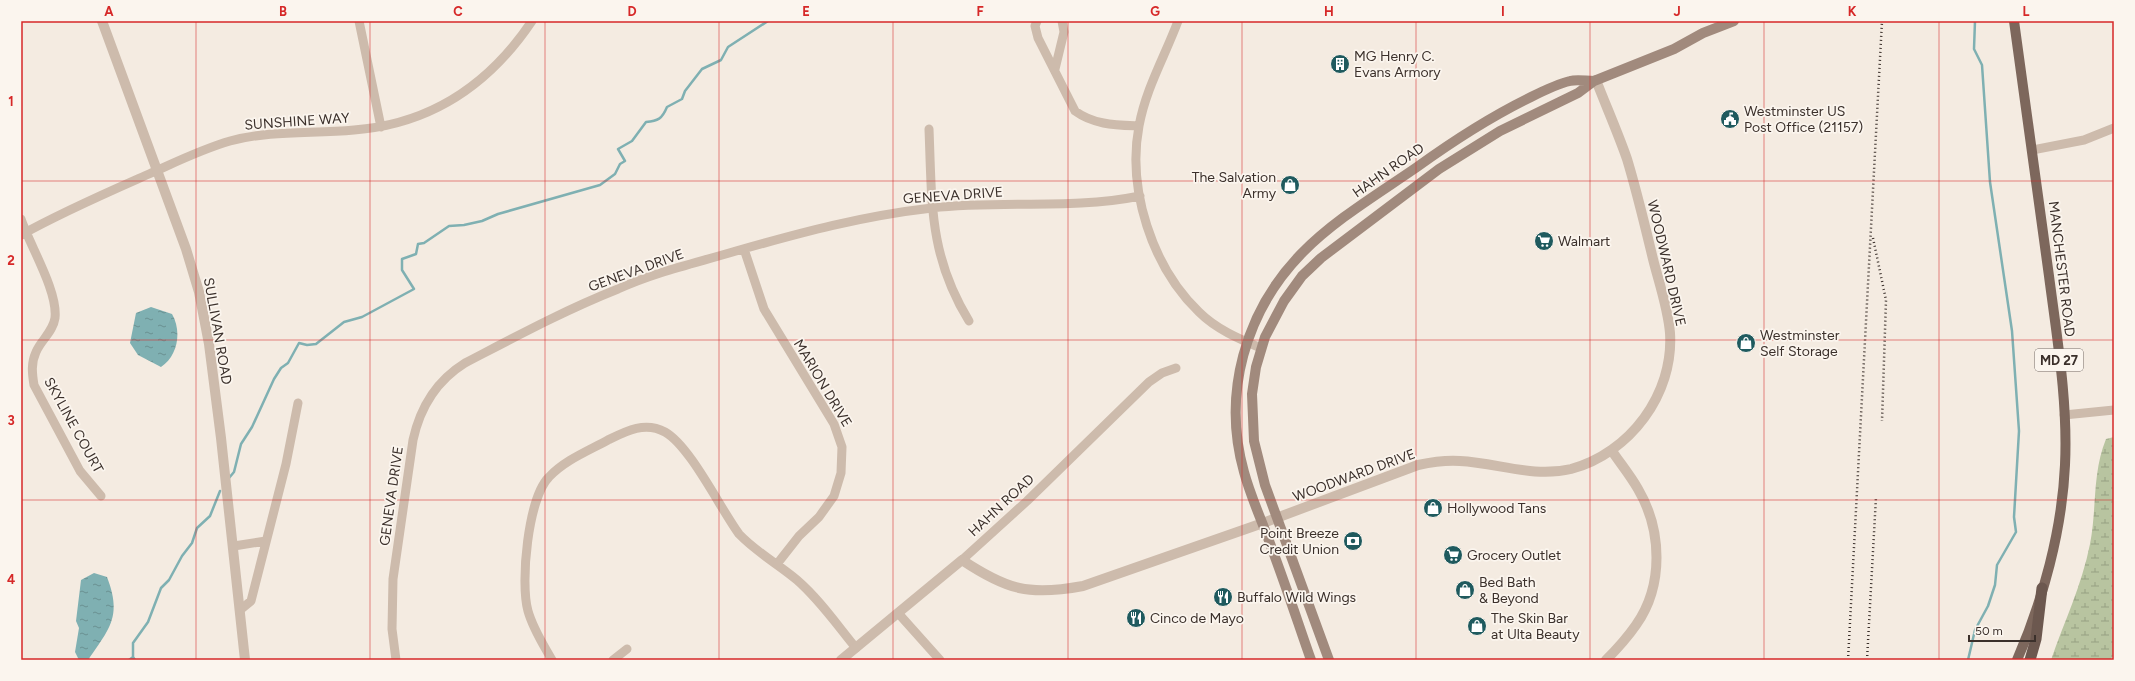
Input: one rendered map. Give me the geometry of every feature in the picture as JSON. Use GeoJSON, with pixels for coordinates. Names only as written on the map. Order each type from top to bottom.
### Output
{"type":"FeatureCollection","features":[{"type":"Feature","properties":{"kind":"highway"},"geometry":{"type":"LineString","coordinates":[[2030,660],[2036,639],[2042,588]]}},
{"type":"Feature","properties":{"kind":"main road","name":"HAHN ROAD"},"geometry":{"type":"LineString","coordinates":[[1329,660],[1256,456],[1252,423],[1252,394],[1261,348],[1265,337],[1284,301],[1302,276],[1321,258],[1450,163],[1500,131],[1578,93],[1595,81],[1674,49],[1704,33],[1734,21]]}},
{"type":"Feature","properties":{"kind":"main road","name":"MANCHESTER ROAD"},"geometry":{"type":"LineString","coordinates":[[2014,21],[2058,344],[2064,415],[2065,464],[2061,502],[2042,588],[2017,660]]}},
{"type":"Feature","properties":{"kind":"main road","name":"HAHN ROAD"},"geometry":{"type":"LineString","coordinates":[[1311,660],[1244,472],[1235,418],[1236,386],[1246,342],[1264,304],[1279,280],[1303,252],[1324,234],[1472,129],[1548,89],[1571,80],[1595,81]]}},
{"type":"Feature","properties":{"kind":"street","name":"SULLIVAN ROAD"},"geometry":{"type":"LineString","coordinates":[[102,21],[186,249],[204,315],[234,546],[245,660]]}},
{"type":"Feature","properties":{"kind":"street"},"geometry":{"type":"LineString","coordinates":[[359,21],[381,127]]}},
{"type":"Feature","properties":{"kind":"street","name":"SUNSHINE WAY"},"geometry":{"type":"LineString","coordinates":[[23,234],[198,152],[245,138],[299,132],[354,130],[381,127],[428,113],[460,96],[479,82],[503,59],[532,21]]}},
{"type":"Feature","properties":{"kind":"street"},"geometry":{"type":"LineString","coordinates":[[1037,21],[1036,32],[1075,111],[1085,118],[1103,124],[1139,126]]}},
{"type":"Feature","properties":{"kind":"street"},"geometry":{"type":"LineString","coordinates":[[1055,69],[1065,27],[1062,21]]}},
{"type":"Feature","properties":{"kind":"street"},"geometry":{"type":"LineString","coordinates":[[1178,21],[1148,90],[1139,126],[1136,155],[1140,196],[1157,250],[1190,304],[1210,322],[1246,342],[1261,348]]}},
{"type":"Feature","properties":{"kind":"street","name":"WOODWARD DRIVE"},"geometry":{"type":"LineString","coordinates":[[962,560],[983,574],[1005,585],[1031,591],[1056,591],[1083,586],[1263,524],[1394,473],[1428,463],[1462,461],[1516,470],[1545,472],[1572,468],[1595,460],[1612,451],[1634,431],[1654,403],[1663,384],[1668,360],[1670,333],[1665,305],[1626,158],[1595,81]]}},
{"type":"Feature","properties":{"kind":"street"},"geometry":{"type":"LineString","coordinates":[[2032,150],[2084,140],[2114,128]]}},
{"type":"Feature","properties":{"kind":"street"},"geometry":{"type":"LineString","coordinates":[[929,129],[933,208],[939,253],[945,273],[969,322]]}},
{"type":"Feature","properties":{"kind":"street","name":"GENEVA DRIVE"},"geometry":{"type":"LineString","coordinates":[[396,660],[392,629],[393,579],[413,440],[422,412],[446,376],[465,363],[618,288],[665,272],[807,230],[859,218],[933,208],[975,204],[1088,204],[1140,196]]}},
{"type":"Feature","properties":{"kind":"street","name":"SKYLINE COURT"},"geometry":{"type":"LineString","coordinates":[[21,219],[23,234],[55,303],[55,319],[48,337],[36,351],[31,370],[34,385],[80,471],[101,496]]}},
{"type":"Feature","properties":{"kind":"street","name":"MARION DRIVE"},"geometry":{"type":"LineString","coordinates":[[744,249],[764,308],[834,424],[842,447],[841,473],[834,496],[819,517],[799,536],[777,564]]}},
{"type":"Feature","properties":{"kind":"street","name":"HAHN ROAD"},"geometry":{"type":"LineString","coordinates":[[841,660],[962,560],[1027,502],[1149,382],[1162,373],[1176,368]]}},
{"type":"Feature","properties":{"kind":"street"},"geometry":{"type":"LineString","coordinates":[[240,610],[251,601],[286,464],[298,403]]}},
{"type":"Feature","properties":{"kind":"street"},"geometry":{"type":"LineString","coordinates":[[2064,415],[2114,410]]}},
{"type":"Feature","properties":{"kind":"street"},"geometry":{"type":"LineString","coordinates":[[552,660],[532,623],[525,595],[526,559],[534,510],[548,477],[580,455],[623,433],[641,427],[663,431],[672,437],[684,450],[739,534],[759,552],[777,564],[811,593],[856,648]]}},
{"type":"Feature","properties":{"kind":"street"},"geometry":{"type":"LineString","coordinates":[[1606,660],[1636,624],[1645,609],[1656,576],[1657,560],[1656,538],[1649,513],[1638,489],[1612,451]]}},
{"type":"Feature","properties":{"kind":"street"},"geometry":{"type":"LineString","coordinates":[[234,546],[266,542]]}},
{"type":"Feature","properties":{"kind":"street"},"geometry":{"type":"LineString","coordinates":[[898,613],[940,660]]}},
{"type":"Feature","properties":{"kind":"street"},"geometry":{"type":"LineString","coordinates":[[613,660],[627,649]]}},
{"type":"Feature","properties":{"kind":"green space"},"geometry":{"type":"Polygon","coordinates":[[[2114,437],[2114,655],[2110,660],[2051,660],[2078,589],[2087,559],[2092,531],[2097,478],[2102,452],[2106,439],[2114,437]]]}},
{"type":"Feature","properties":{"kind":"water"},"geometry":{"type":"Polygon","coordinates":[[[151,307],[172,314],[177,328],[177,343],[175,350],[167,362],[161,367],[138,355],[130,343],[136,313],[151,307]]]}},
{"type":"Feature","properties":{"kind":"water"},"geometry":{"type":"Polygon","coordinates":[[[94,573],[107,577],[111,590],[113,612],[108,630],[88,660],[79,660],[75,652],[79,628],[76,621],[81,580],[94,573]]]}},
{"type":"Feature","properties":{"kind":"waterway"},"geometry":{"type":"LineString","coordinates":[[229,478],[234,472],[241,444],[252,427],[274,379],[281,368],[288,363],[299,343],[307,345],[316,344],[344,322],[362,317],[414,289],[402,270],[402,259],[416,254],[418,244],[424,243],[449,226],[464,225],[482,221],[498,214],[600,185],[615,174],[620,164],[625,161],[618,149],[632,141],[646,122],[659,119],[667,107],[682,99],[685,91],[702,69],[721,60],[728,47],[768,21]]}},
{"type":"Feature","properties":{"kind":"waterway"},"geometry":{"type":"LineString","coordinates":[[1968,660],[1975,630],[1988,606],[1995,585],[1997,565],[2016,532],[2014,517],[2019,431],[2012,331],[1990,182],[1982,65],[1974,49],[1975,21]]}},
{"type":"Feature","properties":{"kind":"waterway"},"geometry":{"type":"LineString","coordinates":[[135,660],[133,657],[133,643],[148,622],[161,588],[169,580],[182,556],[192,543],[197,528],[210,516],[220,491]]}},
{"type":"Feature","properties":{"kind":"waterway"},"geometry":{"type":"LineString","coordinates":[[129,660],[133,657]]}},
{"type":"Feature","properties":{"kind":"railway"},"geometry":{"type":"LineString","coordinates":[[1848,660],[1882,21]]}},
{"type":"Feature","properties":{"kind":"railway"},"geometry":{"type":"LineString","coordinates":[[1873,238],[1886,300],[1882,421]]}},
{"type":"Feature","properties":{"kind":"railway"},"geometry":{"type":"LineString","coordinates":[[1867,660],[1876,497]]}},
{"type":"Feature","properties":{"kind":"place","name":"MG Henry C. Evans Armory"},"geometry":{"type":"Point","coordinates":[1340,64]}},
{"type":"Feature","properties":{"kind":"place","name":"Westminster US Post Office (21157)"},"geometry":{"type":"Point","coordinates":[1730,119]}},
{"type":"Feature","properties":{"kind":"place","name":"The Salvation Army"},"geometry":{"type":"Point","coordinates":[1290,185]}},
{"type":"Feature","properties":{"kind":"place","name":"Walmart"},"geometry":{"type":"Point","coordinates":[1544,241]}},
{"type":"Feature","properties":{"kind":"place","name":"Westminster Self Storage"},"geometry":{"type":"Point","coordinates":[1746,343]}},
{"type":"Feature","properties":{"kind":"place","name":"Hollywood Tans"},"geometry":{"type":"Point","coordinates":[1433,508]}},
{"type":"Feature","properties":{"kind":"place","name":"Point Breeze Credit Union"},"geometry":{"type":"Point","coordinates":[1353,541]}},
{"type":"Feature","properties":{"kind":"place","name":"Grocery Outlet"},"geometry":{"type":"Point","coordinates":[1453,555]}},
{"type":"Feature","properties":{"kind":"place","name":"Bed Bath & Beyond"},"geometry":{"type":"Point","coordinates":[1465,590]}},
{"type":"Feature","properties":{"kind":"place","name":"Buffalo Wild Wings"},"geometry":{"type":"Point","coordinates":[1223,597]}},
{"type":"Feature","properties":{"kind":"place","name":"Cinco de Mayo"},"geometry":{"type":"Point","coordinates":[1136,618]}},
{"type":"Feature","properties":{"kind":"place","name":"The Skin Bar at Ulta Beauty"},"geometry":{"type":"Point","coordinates":[1477,626]}}]}
